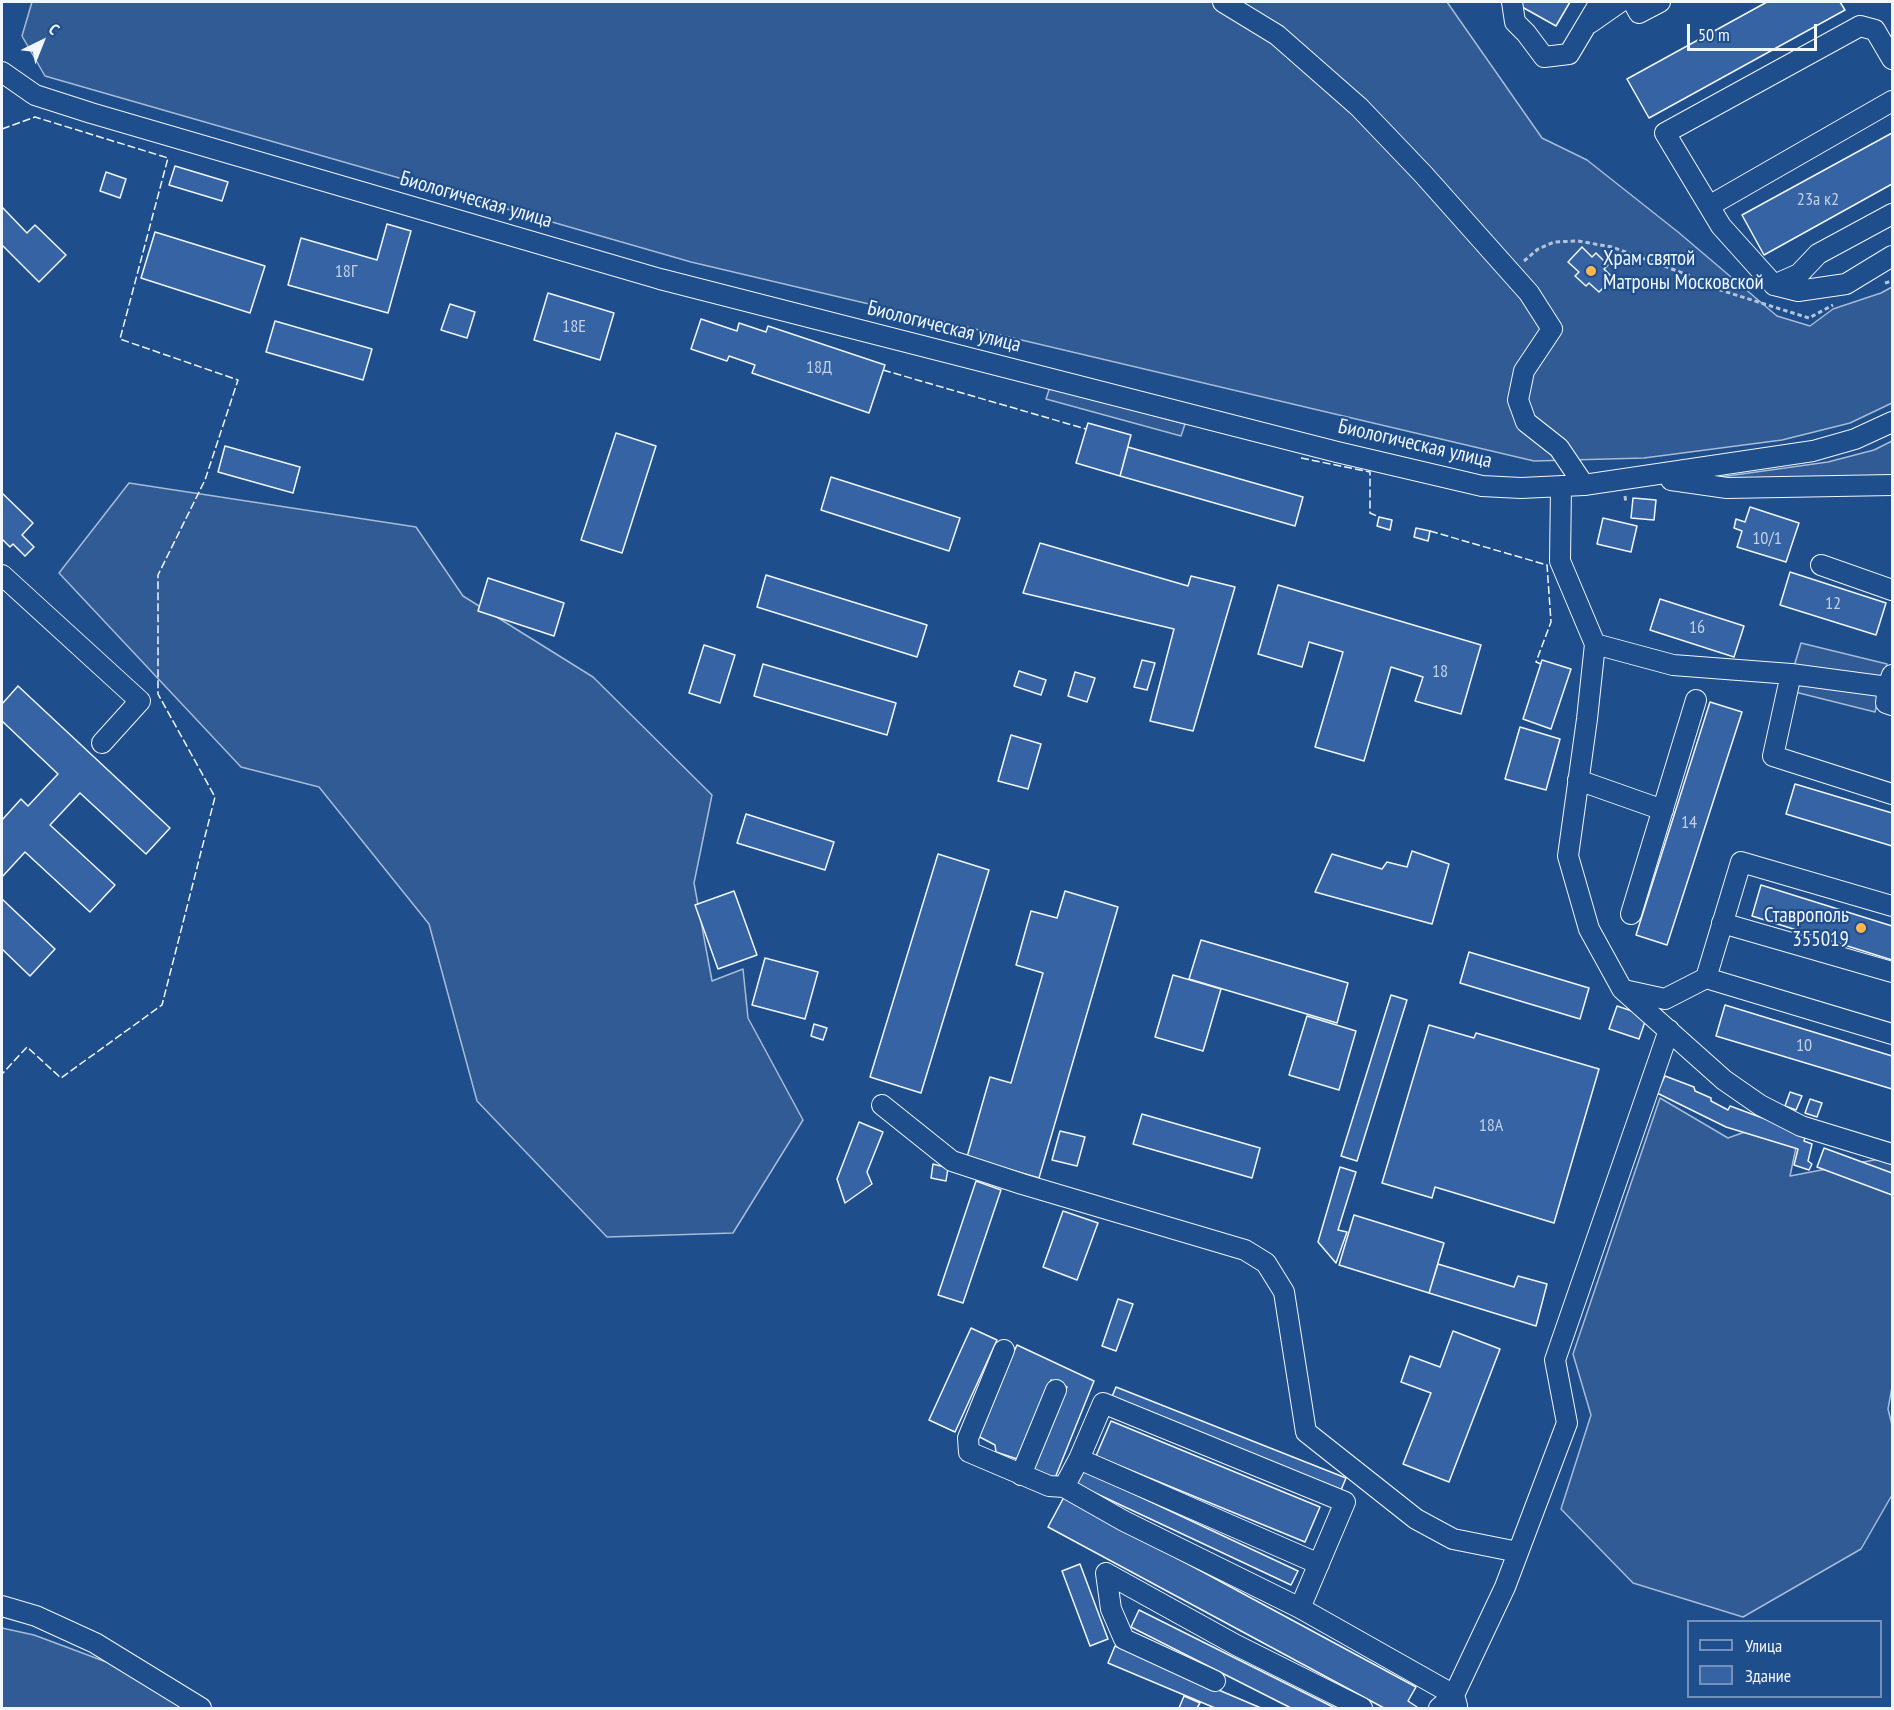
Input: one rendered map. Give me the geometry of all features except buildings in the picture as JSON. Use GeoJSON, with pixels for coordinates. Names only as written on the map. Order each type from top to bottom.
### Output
{"type":"FeatureCollection","features":[{"type":"Feature","properties":{"kind":"street"},"geometry":{"type":"LineString","coordinates":[[1223,2],[1277,35],[1359,107],[1424,174],[1529,292],[1552,329],[1524,370],[1518,400],[1526,422],[1559,448],[1584,485]]}},
{"type":"Feature","properties":{"kind":"street"},"geometry":{"type":"LineString","coordinates":[[1512,2],[1515,22],[1544,57],[1569,54],[1600,2]]}},
{"type":"Feature","properties":{"kind":"street"},"geometry":{"type":"LineString","coordinates":[[1588,25],[1620,2]]}},
{"type":"Feature","properties":{"kind":"street"},"geometry":{"type":"LineString","coordinates":[[1633,2],[1639,13],[1660,2]]}},
{"type":"Feature","properties":{"kind":"street"},"geometry":{"type":"LineString","coordinates":[[1892,56],[1875,30],[1860,26],[1665,133],[1721,226],[1774,285],[1798,291],[1846,284],[1893,255]]}},
{"type":"Feature","properties":{"kind":"street","name":"Биологическая улица"},"geometry":{"type":"LineString","coordinates":[[2,72],[35,95],[91,114],[660,279],[1482,486],[1521,488],[1584,485],[1813,451],[1855,440],[1893,422]]}},
{"type":"Feature","properties":{"kind":"street"},"geometry":{"type":"LineString","coordinates":[[1709,206],[1893,100]]}},
{"type":"Feature","properties":{"kind":"street"},"geometry":{"type":"LineString","coordinates":[[1774,285],[1799,274],[1818,254],[1893,214]]}},
{"type":"Feature","properties":{"kind":"street"},"geometry":{"type":"LineString","coordinates":[[1651,476],[1727,488],[1893,485]]}},
{"type":"Feature","properties":{"kind":"street"},"geometry":{"type":"LineString","coordinates":[[1561,486],[1560,561],[1595,644],[1568,856],[1589,929],[1622,989],[1724,1080],[1760,1105],[1801,1126],[1893,1154]]}},
{"type":"Feature","properties":{"kind":"street"},"geometry":{"type":"LineString","coordinates":[[1821,565],[1893,590]]}},
{"type":"Feature","properties":{"kind":"street"},"geometry":{"type":"LineString","coordinates":[[2,574],[140,701],[102,743]]}},
{"type":"Feature","properties":{"kind":"street"},"geometry":{"type":"LineString","coordinates":[[1595,644],[1673,664],[1791,674],[1891,689]]}},
{"type":"Feature","properties":{"kind":"street"},"geometry":{"type":"LineString","coordinates":[[1791,674],[1773,756],[1893,794]]}},
{"type":"Feature","properties":{"kind":"street"},"geometry":{"type":"LineString","coordinates":[[1631,914],[1696,700]]}},
{"type":"Feature","properties":{"kind":"street"},"geometry":{"type":"LineString","coordinates":[[1578,780],[1663,810]]}},
{"type":"Feature","properties":{"kind":"street"},"geometry":{"type":"LineString","coordinates":[[1706,978],[1741,862],[1893,906]]}},
{"type":"Feature","properties":{"kind":"street"},"geometry":{"type":"LineString","coordinates":[[1722,923],[1893,972]]}},
{"type":"Feature","properties":{"kind":"street"},"geometry":{"type":"LineString","coordinates":[[1622,989],[1665,999],[1706,978],[1893,1034]]}},
{"type":"Feature","properties":{"kind":"street"},"geometry":{"type":"LineString","coordinates":[[1439,1708],[1456,1702],[1505,1587],[1566,1424],[1555,1360],[1669,1030]]}},
{"type":"Feature","properties":{"kind":"street"},"geometry":{"type":"LineString","coordinates":[[882,1105],[952,1161],[1245,1250],[1266,1263],[1284,1292],[1306,1432],[1416,1519],[1453,1539],[1518,1552]]}},
{"type":"Feature","properties":{"kind":"street"},"geometry":{"type":"LineString","coordinates":[[1004,1350],[968,1438],[969,1452],[1021,1476],[1049,1486],[1064,1487],[1124,1521],[1300,1608],[1456,1702]]}},
{"type":"Feature","properties":{"kind":"street"},"geometry":{"type":"LineString","coordinates":[[1021,1476],[1056,1390]]}},
{"type":"Feature","properties":{"kind":"street"},"geometry":{"type":"LineString","coordinates":[[1064,1487],[1079,1459],[1102,1404],[1345,1502],[1300,1608]]}},
{"type":"Feature","properties":{"kind":"street"},"geometry":{"type":"LineString","coordinates":[[1079,1459],[1319,1564]]}},
{"type":"Feature","properties":{"kind":"street"},"geometry":{"type":"LineString","coordinates":[[1215,1681],[1124,1639],[1111,1609],[1106,1573],[1236,1646],[1362,1708]]}},
{"type":"Feature","properties":{"kind":"street"},"geometry":{"type":"LineString","coordinates":[[2,1606],[36,1616],[95,1643],[201,1708]]}},
{"type":"Feature","properties":{"kind":"path"},"geometry":{"type":"LineString","coordinates":[[1511,272],[1538,249],[1554,242],[1578,242],[1612,247],[1691,276],[1701,284],[1809,318],[1835,303]]}},
{"type":"Feature","properties":{"kind":"path"},"geometry":{"type":"LineString","coordinates":[[1884,284],[1893,281]]}},
{"type":"Feature","properties":{"kind":"shaded area"},"geometry":{"type":"Polygon","coordinates":[[[32,2],[1447,2],[1542,138],[1587,160],[1678,232],[1777,316],[1810,326],[1833,309],[1892,287],[1892,403],[1850,423],[1782,440],[1644,458],[1534,461],[691,262],[45,76],[22,36],[32,2]]]}},
{"type":"Feature","properties":{"kind":"shaded area"},"geometry":{"type":"Polygon","coordinates":[[[1050,387],[1185,424],[1181,436],[1046,399],[1050,387]]]}},
{"type":"Feature","properties":{"kind":"shaded area"},"geometry":{"type":"Polygon","coordinates":[[[1892,441],[1892,477],[1718,480],[1720,477],[1828,462],[1874,450],[1892,441]]]}},
{"type":"Feature","properties":{"kind":"shaded area"},"geometry":{"type":"Polygon","coordinates":[[[129,483],[416,527],[463,596],[593,677],[712,795],[694,883],[712,981],[743,969],[748,1018],[803,1120],[733,1233],[607,1237],[477,1101],[429,924],[319,787],[241,767],[59,573],[129,483]]]}},
{"type":"Feature","properties":{"kind":"shaded area"},"geometry":{"type":"Polygon","coordinates":[[[1801,643],[1887,664],[1875,712],[1787,690],[1801,643]]]}},
{"type":"Feature","properties":{"kind":"shaded area"},"geometry":{"type":"Polygon","coordinates":[[[1660,1098],[1728,1138],[1756,1128],[1798,1138],[1790,1176],[1892,1158],[1892,1387],[1888,1409],[1892,1425],[1892,1495],[1861,1549],[1743,1617],[1633,1583],[1561,1509],[1591,1415],[1573,1354],[1660,1098]]]}},
{"type":"Feature","properties":{"kind":"shaded area"},"geometry":{"type":"Polygon","coordinates":[[[2,1628],[34,1635],[136,1673],[196,1708],[2,1708],[2,1628]]]}},
{"type":"Feature","properties":{"kind":"fence"},"geometry":{"type":"LineString","coordinates":[[2,129],[35,117],[168,158],[120,339],[238,380],[205,480],[158,575],[158,694],[215,797],[162,1005],[61,1078],[27,1047],[2,1074]]}},
{"type":"Feature","properties":{"kind":"fence"},"geometry":{"type":"LineString","coordinates":[[883,370],[1086,429]]}},
{"type":"Feature","properties":{"kind":"fence"},"geometry":{"type":"LineString","coordinates":[[1301,458],[1370,472],[1370,513],[1379,517]]}},
{"type":"Feature","properties":{"kind":"fence"},"geometry":{"type":"LineString","coordinates":[[1430,531],[1547,565],[1551,622],[1536,662],[1541,664]]}},
{"type":"Feature","properties":{"kind":"place","name":"Храм святой Матроны Московской"},"geometry":{"type":"Point","coordinates":[1591,271]}},
{"type":"Feature","properties":{"kind":"place","name":"Ставрополь 355019"},"geometry":{"type":"Point","coordinates":[1861,928]}}]}
